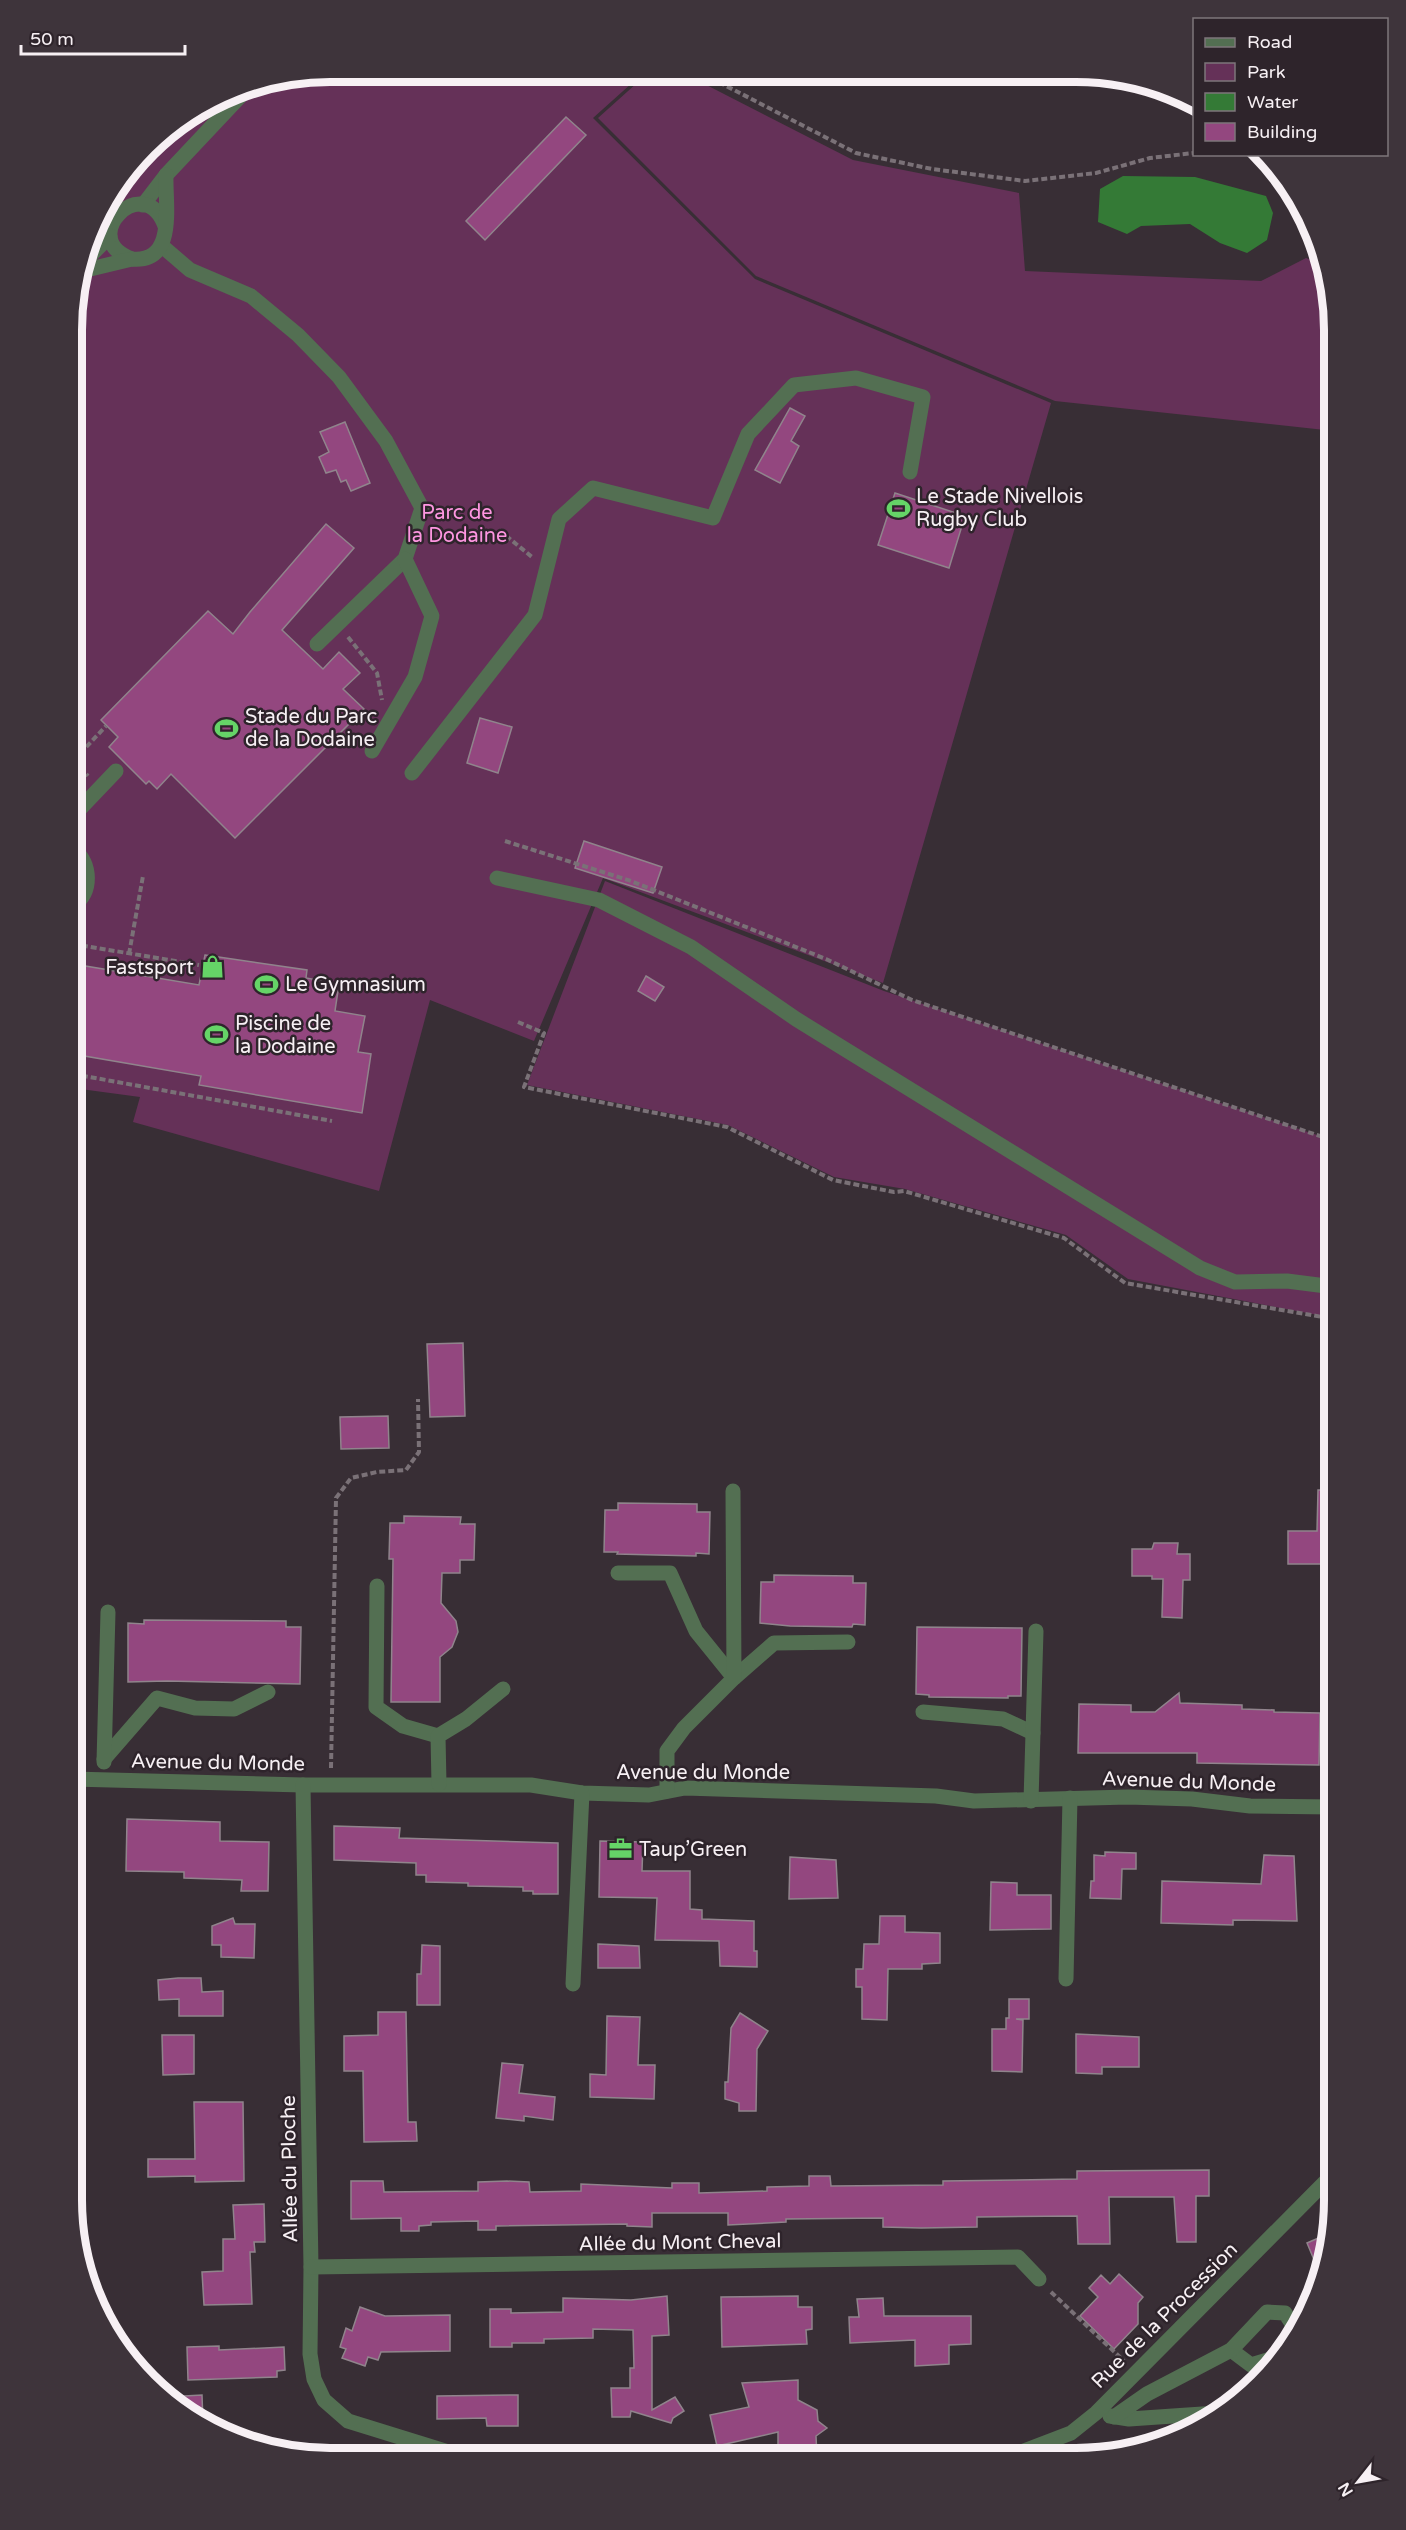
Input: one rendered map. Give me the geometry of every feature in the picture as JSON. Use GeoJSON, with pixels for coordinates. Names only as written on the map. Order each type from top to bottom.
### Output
{"type":"FeatureCollection","features":[{"type":"Feature","properties":{"kind":"street"},"geometry":{"type":"LineString","coordinates":[[143,205],[166,175],[234,102]]}},
{"type":"Feature","properties":{"kind":"street"},"geometry":{"type":"LineString","coordinates":[[90,270],[132,259],[149,258],[162,246],[165,236],[166,175]]}},
{"type":"Feature","properties":{"kind":"street"},"geometry":{"type":"LineString","coordinates":[[132,259],[117,251],[110,236],[115,216],[123,209],[133,205],[143,205],[157,212],[165,226]]}},
{"type":"Feature","properties":{"kind":"street"},"geometry":{"type":"LineString","coordinates":[[96,250],[110,236]]}},
{"type":"Feature","properties":{"kind":"street"},"geometry":{"type":"LineString","coordinates":[[162,246],[190,270],[251,296],[298,335],[339,377],[386,441],[422,508],[405,559],[316,644]]}},
{"type":"Feature","properties":{"kind":"street"},"geometry":{"type":"LineString","coordinates":[[412,773],[535,615],[559,519],[593,488],[713,518],[748,434],[794,385],[855,378],[923,397],[910,472]]}},
{"type":"Feature","properties":{"kind":"street"},"geometry":{"type":"LineString","coordinates":[[372,752],[416,677],[432,616],[405,559]]}},
{"type":"Feature","properties":{"kind":"street"},"geometry":{"type":"LineString","coordinates":[[82,807],[116,771]]}},
{"type":"Feature","properties":{"kind":"street"},"geometry":{"type":"LineString","coordinates":[[82,858],[87,869],[88,881],[82,897]]}},
{"type":"Feature","properties":{"kind":"street"},"geometry":{"type":"LineString","coordinates":[[497,878],[599,900],[691,947],[796,1019],[1200,1268],[1235,1282],[1287,1281],[1324,1286]]}},
{"type":"Feature","properties":{"kind":"street"},"geometry":{"type":"LineString","coordinates":[[733,1491],[734,1678]]}},
{"type":"Feature","properties":{"kind":"street"},"geometry":{"type":"LineString","coordinates":[[618,1573],[670,1573],[696,1631],[734,1678]]}},
{"type":"Feature","properties":{"kind":"street"},"geometry":{"type":"LineString","coordinates":[[377,1586],[376,1707],[403,1726],[438,1736],[466,1719],[503,1689]]}},
{"type":"Feature","properties":{"kind":"street"},"geometry":{"type":"LineString","coordinates":[[104,1781],[108,1612]]}},
{"type":"Feature","properties":{"kind":"street"},"geometry":{"type":"LineString","coordinates":[[1031,1801],[1036,1631]]}},
{"type":"Feature","properties":{"kind":"street"},"geometry":{"type":"LineString","coordinates":[[666,1791],[667,1750],[684,1728],[734,1678],[774,1643],[848,1642]]}},
{"type":"Feature","properties":{"kind":"street"},"geometry":{"type":"LineString","coordinates":[[104,1759],[157,1698],[195,1708],[234,1709],[268,1692]]}},
{"type":"Feature","properties":{"kind":"street"},"geometry":{"type":"LineString","coordinates":[[922,1712],[1003,1719],[1033,1733]]}},
{"type":"Feature","properties":{"kind":"street"},"geometry":{"type":"LineString","coordinates":[[438,1736],[439,1784]]}},
{"type":"Feature","properties":{"kind":"street","name":"Avenue du Monde"},"geometry":{"type":"LineString","coordinates":[[82,1780],[303,1785],[531,1785],[582,1793],[649,1795],[666,1791],[697,1789],[936,1796],[974,1801],[1070,1798],[1192,1799],[1250,1806],[1324,1807]]}},
{"type":"Feature","properties":{"kind":"street","name":"Allée du Ploche"},"geometry":{"type":"LineString","coordinates":[[303,1785],[312,2267],[310,2354],[314,2379],[324,2400],[348,2421],[435,2448]]}},
{"type":"Feature","properties":{"kind":"street"},"geometry":{"type":"LineString","coordinates":[[573,1984],[582,1793]]}},
{"type":"Feature","properties":{"kind":"street"},"geometry":{"type":"LineString","coordinates":[[1066,1979],[1070,1798]]}},
{"type":"Feature","properties":{"kind":"street","name":"Rue de la Procession"},"geometry":{"type":"LineString","coordinates":[[1032,2448],[1071,2433],[1096,2413],[1324,2184]]}},
{"type":"Feature","properties":{"kind":"street","name":"Allée du Mont Cheval"},"geometry":{"type":"LineString","coordinates":[[312,2267],[1018,2257],[1039,2279]]}},
{"type":"Feature","properties":{"kind":"street"},"geometry":{"type":"LineString","coordinates":[[1114,2417],[1147,2394],[1231,2350],[1267,2312],[1285,2313],[1291,2322]]}},
{"type":"Feature","properties":{"kind":"street"},"geometry":{"type":"LineString","coordinates":[[1231,2350],[1251,2365],[1263,2361]]}},
{"type":"Feature","properties":{"kind":"street"},"geometry":{"type":"LineString","coordinates":[[1096,2413],[1129,2419],[1199,2414]]}},
{"type":"Feature","properties":{"kind":"path"},"geometry":{"type":"LineString","coordinates":[[718,82],[856,153],[932,169],[1024,181],[1096,173],[1150,158],[1193,153]]}},
{"type":"Feature","properties":{"kind":"path"},"geometry":{"type":"LineString","coordinates":[[499,530],[547,569]]}},
{"type":"Feature","properties":{"kind":"path"},"geometry":{"type":"LineString","coordinates":[[337,624],[377,673],[386,727]]}},
{"type":"Feature","properties":{"kind":"path"},"geometry":{"type":"LineString","coordinates":[[82,752],[106,726]]}},
{"type":"Feature","properties":{"kind":"path"},"geometry":{"type":"LineString","coordinates":[[505,841],[631,881],[826,959],[912,1000],[1324,1137]]}},
{"type":"Feature","properties":{"kind":"path"},"geometry":{"type":"LineString","coordinates":[[129,954],[143,876]]}},
{"type":"Feature","properties":{"kind":"path"},"geometry":{"type":"LineString","coordinates":[[82,945],[199,965]]}},
{"type":"Feature","properties":{"kind":"path"},"geometry":{"type":"LineString","coordinates":[[518,1022],[544,1033],[524,1087],[728,1127],[833,1180],[894,1192],[903,1191],[1064,1238],[1125,1283],[1324,1317]]}},
{"type":"Feature","properties":{"kind":"path"},"geometry":{"type":"LineString","coordinates":[[82,1076],[333,1121]]}},
{"type":"Feature","properties":{"kind":"path"},"geometry":{"type":"LineString","coordinates":[[330,1784],[336,1498],[351,1478],[377,1472],[406,1470],[419,1452],[418,1399]]}},
{"type":"Feature","properties":{"kind":"path"},"geometry":{"type":"LineString","coordinates":[[1039,2279],[1136,2372]]}},
{"type":"Feature","properties":{"kind":"green space","name":"Parc de la Dodaine"},"geometry":{"type":"Polygon","coordinates":[[[331,82],[633,82],[593,118],[755,279],[1051,403],[883,983],[603,878],[534,1041],[430,1000],[379,1191],[133,1122],[140,1097],[82,1089],[82,331],[87,282],[101,236],[124,193],[175,138],[193,124],[236,101],[282,87],[331,82]]]}},
{"type":"Feature","properties":{"kind":"green space"},"geometry":{"type":"Polygon","coordinates":[[[638,82],[701,82],[853,160],[1019,193],[1025,271],[1261,281],[1306,258],[1313,261],[1319,282],[1323,314],[1324,430],[1055,401],[756,276],[598,118],[638,82]]]}},
{"type":"Feature","properties":{"kind":"green space"},"geometry":{"type":"Polygon","coordinates":[[[605,881],[884,991],[1324,1137],[1324,1316],[1128,1279],[1066,1235],[905,1189],[834,1177],[728,1125],[527,1085],[605,881]]]}},
{"type":"Feature","properties":{"kind":"water"},"geometry":{"type":"Polygon","coordinates":[[[1123,176],[1195,177],[1266,196],[1273,213],[1267,240],[1247,253],[1220,243],[1190,224],[1141,226],[1127,234],[1098,222],[1100,189],[1123,176]]]}},
{"type":"Feature","properties":{"kind":"building"},"geometry":{"type":"Polygon","coordinates":[[[566,117],[586,135],[485,240],[466,221],[566,117]]]}},
{"type":"Feature","properties":{"kind":"building"},"geometry":{"type":"Polygon","coordinates":[[[790,408],[805,416],[791,441],[799,446],[780,483],[755,470],[790,408]]]}},
{"type":"Feature","properties":{"kind":"building"},"geometry":{"type":"Polygon","coordinates":[[[345,422],[370,483],[351,491],[346,480],[341,482],[336,470],[326,473],[319,457],[329,452],[320,432],[345,422]]]}},
{"type":"Feature","properties":{"kind":"building"},"geometry":{"type":"Polygon","coordinates":[[[895,493],[965,516],[949,568],[878,545],[895,493]]]}},
{"type":"Feature","properties":{"kind":"building","name":"Stade du Parc de la Dodaine"},"geometry":{"type":"Polygon","coordinates":[[[326,524],[354,548],[282,630],[323,669],[339,652],[360,673],[343,689],[364,709],[235,838],[171,774],[157,789],[149,781],[146,784],[109,747],[118,737],[101,720],[208,611],[233,634],[326,524]]]}},
{"type":"Feature","properties":{"kind":"building"},"geometry":{"type":"Polygon","coordinates":[[[480,718],[512,727],[498,773],[467,763],[480,718]]]}},
{"type":"Feature","properties":{"kind":"building"},"geometry":{"type":"Polygon","coordinates":[[[584,841],[662,867],[653,893],[575,868],[584,841]]]}},
{"type":"Feature","properties":{"kind":"building","name":"Piscine de la Dodaine"},"geometry":{"type":"Polygon","coordinates":[[[205,955],[307,970],[306,978],[339,984],[335,1011],[365,1016],[358,1052],[371,1054],[362,1113],[199,1085],[201,1076],[82,1056],[82,966],[199,985],[205,955]]]}},
{"type":"Feature","properties":{"kind":"building"},"geometry":{"type":"Polygon","coordinates":[[[646,976],[664,987],[655,1001],[638,991],[646,976]]]}},
{"type":"Feature","properties":{"kind":"building"},"geometry":{"type":"Polygon","coordinates":[[[463,1343],[465,1416],[430,1417],[427,1344],[463,1343]]]}},
{"type":"Feature","properties":{"kind":"building"},"geometry":{"type":"Polygon","coordinates":[[[388,1416],[389,1448],[341,1449],[340,1417],[388,1416]]]}},
{"type":"Feature","properties":{"kind":"building"},"geometry":{"type":"Polygon","coordinates":[[[1318,1490],[1324,1490],[1324,1564],[1288,1564],[1288,1531],[1317,1531],[1318,1490]]]}},
{"type":"Feature","properties":{"kind":"building"},"geometry":{"type":"Polygon","coordinates":[[[618,1503],[697,1504],[697,1512],[710,1512],[709,1554],[696,1553],[696,1556],[604,1552],[605,1510],[618,1510],[618,1503]]]}},
{"type":"Feature","properties":{"kind":"building"},"geometry":{"type":"Polygon","coordinates":[[[404,1516],[461,1517],[460,1524],[475,1524],[474,1560],[460,1560],[460,1573],[442,1573],[441,1603],[456,1621],[458,1632],[452,1647],[440,1657],[440,1702],[391,1702],[393,1559],[389,1559],[390,1523],[404,1523],[404,1516]]]}},
{"type":"Feature","properties":{"kind":"building"},"geometry":{"type":"Polygon","coordinates":[[[1154,1543],[1178,1543],[1177,1554],[1190,1554],[1190,1580],[1183,1580],[1182,1618],[1162,1617],[1163,1579],[1152,1579],[1152,1576],[1132,1576],[1132,1549],[1152,1549],[1154,1543]]]}},
{"type":"Feature","properties":{"kind":"building"},"geometry":{"type":"Polygon","coordinates":[[[774,1575],[853,1576],[853,1583],[866,1583],[865,1625],[853,1624],[852,1627],[790,1626],[760,1623],[761,1582],[774,1582],[774,1575]]]}},
{"type":"Feature","properties":{"kind":"building"},"geometry":{"type":"Polygon","coordinates":[[[144,1620],[286,1621],[286,1627],[301,1627],[300,1684],[128,1682],[128,1623],[144,1624],[144,1620]]]}},
{"type":"Feature","properties":{"kind":"building"},"geometry":{"type":"Polygon","coordinates":[[[917,1627],[1022,1628],[1021,1696],[1008,1696],[1008,1698],[929,1697],[929,1695],[916,1694],[917,1627]]]}},
{"type":"Feature","properties":{"kind":"building"},"geometry":{"type":"Polygon","coordinates":[[[1179,1693],[1180,1703],[1242,1705],[1242,1709],[1320,1713],[1319,1765],[1197,1763],[1197,1753],[1078,1753],[1079,1704],[1131,1705],[1131,1712],[1155,1712],[1179,1693]]]}},
{"type":"Feature","properties":{"kind":"building"},"geometry":{"type":"Polygon","coordinates":[[[127,1819],[220,1822],[220,1841],[269,1842],[268,1891],[241,1891],[242,1880],[184,1878],[184,1872],[126,1871],[127,1819]]]}},
{"type":"Feature","properties":{"kind":"building"},"geometry":{"type":"Polygon","coordinates":[[[334,1826],[400,1828],[399,1838],[558,1843],[558,1894],[533,1894],[533,1891],[523,1891],[523,1887],[468,1886],[468,1883],[426,1882],[426,1875],[416,1875],[416,1863],[334,1860],[334,1826]]]}},
{"type":"Feature","properties":{"kind":"building"},"geometry":{"type":"Polygon","coordinates":[[[600,1841],[643,1842],[642,1871],[690,1871],[690,1909],[702,1910],[702,1919],[754,1921],[754,1951],[757,1951],[757,1967],[720,1966],[719,1941],[655,1940],[657,1898],[599,1897],[600,1841]]]}},
{"type":"Feature","properties":{"kind":"building"},"geometry":{"type":"Polygon","coordinates":[[[1105,1852],[1136,1853],[1136,1869],[1122,1869],[1121,1899],[1090,1898],[1091,1881],[1094,1881],[1094,1855],[1105,1856],[1105,1852]]]}},
{"type":"Feature","properties":{"kind":"building"},"geometry":{"type":"Polygon","coordinates":[[[1264,1855],[1294,1856],[1297,1921],[1233,1920],[1233,1925],[1161,1923],[1162,1881],[1261,1884],[1264,1855]]]}},
{"type":"Feature","properties":{"kind":"building"},"geometry":{"type":"Polygon","coordinates":[[[790,1857],[836,1860],[838,1898],[789,1899],[790,1857]]]}},
{"type":"Feature","properties":{"kind":"building"},"geometry":{"type":"Polygon","coordinates":[[[991,1882],[1017,1883],[1017,1895],[1051,1895],[1051,1929],[990,1930],[991,1882]]]}},
{"type":"Feature","properties":{"kind":"building"},"geometry":{"type":"Polygon","coordinates":[[[880,1916],[905,1916],[905,1932],[940,1933],[940,1963],[922,1964],[922,1969],[888,1969],[887,2020],[862,2019],[862,1987],[856,1987],[856,1969],[863,1969],[864,1944],[879,1944],[880,1916]]]}},
{"type":"Feature","properties":{"kind":"building"},"geometry":{"type":"Polygon","coordinates":[[[233,1918],[235,1924],[255,1924],[254,1958],[221,1957],[221,1945],[212,1945],[212,1926],[233,1918]]]}},
{"type":"Feature","properties":{"kind":"building"},"geometry":{"type":"Polygon","coordinates":[[[598,1944],[639,1946],[640,1968],[598,1968],[598,1944]]]}},
{"type":"Feature","properties":{"kind":"building"},"geometry":{"type":"Polygon","coordinates":[[[422,1945],[440,1946],[440,2005],[417,2005],[417,1974],[421,1974],[422,1945]]]}},
{"type":"Feature","properties":{"kind":"building"},"geometry":{"type":"Polygon","coordinates":[[[201,1978],[202,1992],[223,1991],[223,2016],[179,2016],[179,1999],[159,2000],[158,1980],[201,1978]]]}},
{"type":"Feature","properties":{"kind":"building"},"geometry":{"type":"Polygon","coordinates":[[[1009,1999],[1029,1999],[1029,2019],[1016,2019],[1023,2020],[1022,2072],[992,2071],[992,2029],[1006,2029],[1006,2018],[1009,2018],[1009,1999]]]}},
{"type":"Feature","properties":{"kind":"building"},"geometry":{"type":"Polygon","coordinates":[[[378,2012],[406,2012],[408,2122],[416,2122],[417,2141],[364,2142],[363,2071],[344,2071],[344,2036],[378,2035],[378,2012]]]}},
{"type":"Feature","properties":{"kind":"building"},"geometry":{"type":"Polygon","coordinates":[[[740,2013],[768,2031],[757,2049],[756,2111],[739,2111],[739,2103],[725,2099],[731,2028],[740,2013]]]}},
{"type":"Feature","properties":{"kind":"building"},"geometry":{"type":"Polygon","coordinates":[[[607,2016],[640,2017],[638,2065],[655,2065],[654,2099],[590,2097],[590,2074],[606,2075],[607,2016]]]}},
{"type":"Feature","properties":{"kind":"building"},"geometry":{"type":"Polygon","coordinates":[[[1076,2034],[1139,2037],[1139,2067],[1102,2067],[1102,2074],[1076,2073],[1076,2034]]]}},
{"type":"Feature","properties":{"kind":"building"},"geometry":{"type":"Polygon","coordinates":[[[162,2035],[194,2035],[194,2074],[163,2075],[162,2035]]]}},
{"type":"Feature","properties":{"kind":"building"},"geometry":{"type":"Polygon","coordinates":[[[502,2063],[523,2065],[519,2093],[555,2097],[553,2120],[524,2116],[524,2121],[496,2118],[502,2063]]]}},
{"type":"Feature","properties":{"kind":"building"},"geometry":{"type":"Polygon","coordinates":[[[194,2102],[243,2102],[244,2181],[195,2182],[195,2176],[148,2177],[148,2159],[195,2159],[194,2102]]]}},
{"type":"Feature","properties":{"kind":"building"},"geometry":{"type":"Polygon","coordinates":[[[1209,2170],[1209,2196],[1196,2196],[1196,2242],[1177,2242],[1174,2197],[1109,2197],[1110,2244],[1078,2244],[1077,2216],[977,2217],[977,2227],[921,2228],[883,2227],[883,2218],[786,2219],[786,2222],[728,2225],[728,2213],[652,2213],[652,2227],[627,2226],[627,2224],[496,2226],[496,2230],[478,2230],[478,2221],[431,2222],[431,2225],[419,2226],[419,2231],[401,2231],[401,2218],[351,2219],[351,2181],[383,2181],[384,2192],[478,2191],[478,2182],[507,2181],[529,2182],[530,2192],[581,2191],[581,2184],[672,2188],[672,2183],[699,2183],[699,2193],[767,2191],[767,2187],[809,2186],[809,2176],[830,2176],[831,2186],[943,2185],[943,2181],[1077,2179],[1077,2171],[1209,2170]]]}},
{"type":"Feature","properties":{"kind":"building"},"geometry":{"type":"Polygon","coordinates":[[[264,2204],[265,2242],[254,2242],[255,2252],[250,2252],[252,2304],[204,2305],[202,2272],[223,2271],[223,2239],[235,2239],[233,2205],[264,2204]]]}},
{"type":"Feature","properties":{"kind":"building"},"geometry":{"type":"Polygon","coordinates":[[[1320,2237],[1315,2263],[1307,2243],[1320,2237]]]}},
{"type":"Feature","properties":{"kind":"building"},"geometry":{"type":"Polygon","coordinates":[[[1119,2274],[1143,2297],[1138,2303],[1138,2324],[1114,2349],[1080,2316],[1098,2297],[1089,2288],[1101,2275],[1110,2284],[1119,2274]]]}},
{"type":"Feature","properties":{"kind":"building"},"geometry":{"type":"Polygon","coordinates":[[[667,2296],[669,2335],[652,2336],[652,2410],[675,2397],[684,2411],[673,2418],[671,2423],[631,2411],[630,2417],[612,2417],[611,2388],[630,2388],[630,2368],[634,2368],[633,2330],[593,2329],[593,2338],[544,2339],[544,2343],[512,2343],[512,2347],[490,2347],[490,2309],[511,2309],[511,2313],[563,2312],[563,2298],[631,2300],[667,2296]]]}},
{"type":"Feature","properties":{"kind":"building"},"geometry":{"type":"Polygon","coordinates":[[[798,2296],[798,2307],[812,2307],[812,2329],[806,2330],[807,2344],[722,2347],[721,2297],[798,2296]]]}},
{"type":"Feature","properties":{"kind":"building"},"geometry":{"type":"Polygon","coordinates":[[[883,2298],[884,2316],[971,2316],[971,2344],[949,2345],[949,2364],[915,2366],[915,2340],[850,2343],[849,2317],[859,2317],[857,2299],[883,2298]]]}},
{"type":"Feature","properties":{"kind":"building"},"geometry":{"type":"Polygon","coordinates":[[[360,2307],[385,2316],[450,2315],[450,2351],[381,2352],[378,2360],[368,2357],[365,2366],[342,2358],[346,2349],[340,2347],[346,2328],[352,2331],[360,2307]]]}},
{"type":"Feature","properties":{"kind":"building"},"geometry":{"type":"Polygon","coordinates":[[[219,2346],[219,2350],[284,2347],[285,2370],[277,2371],[277,2377],[188,2380],[187,2347],[219,2346]]]}},
{"type":"Feature","properties":{"kind":"building"},"geometry":{"type":"Polygon","coordinates":[[[798,2380],[798,2400],[817,2410],[818,2421],[827,2428],[816,2436],[817,2448],[778,2448],[778,2432],[717,2446],[710,2415],[749,2407],[742,2383],[798,2380]]]}},
{"type":"Feature","properties":{"kind":"building"},"geometry":{"type":"Polygon","coordinates":[[[202,2395],[203,2411],[193,2406],[180,2396],[202,2395]]]}},
{"type":"Feature","properties":{"kind":"building"},"geometry":{"type":"Polygon","coordinates":[[[518,2395],[518,2426],[487,2426],[486,2418],[437,2419],[437,2396],[518,2395]]]}},
{"type":"Feature","properties":{"kind":"place","name":"Le Stade Nivellois Rugby Club"},"geometry":{"type":"Point","coordinates":[898,508]}},
{"type":"Feature","properties":{"kind":"place","name":"Stade du Parc de la Dodaine"},"geometry":{"type":"Point","coordinates":[227,728]}},
{"type":"Feature","properties":{"kind":"place","name":"Fastsport"},"geometry":{"type":"Point","coordinates":[212,967]}},
{"type":"Feature","properties":{"kind":"place","name":"Le Gymnasium"},"geometry":{"type":"Point","coordinates":[267,984]}},
{"type":"Feature","properties":{"kind":"place","name":"Piscine de la Dodaine"},"geometry":{"type":"Point","coordinates":[217,1034]}},
{"type":"Feature","properties":{"kind":"place","name":"Taup’Green"},"geometry":{"type":"Point","coordinates":[621,1849]}}]}
